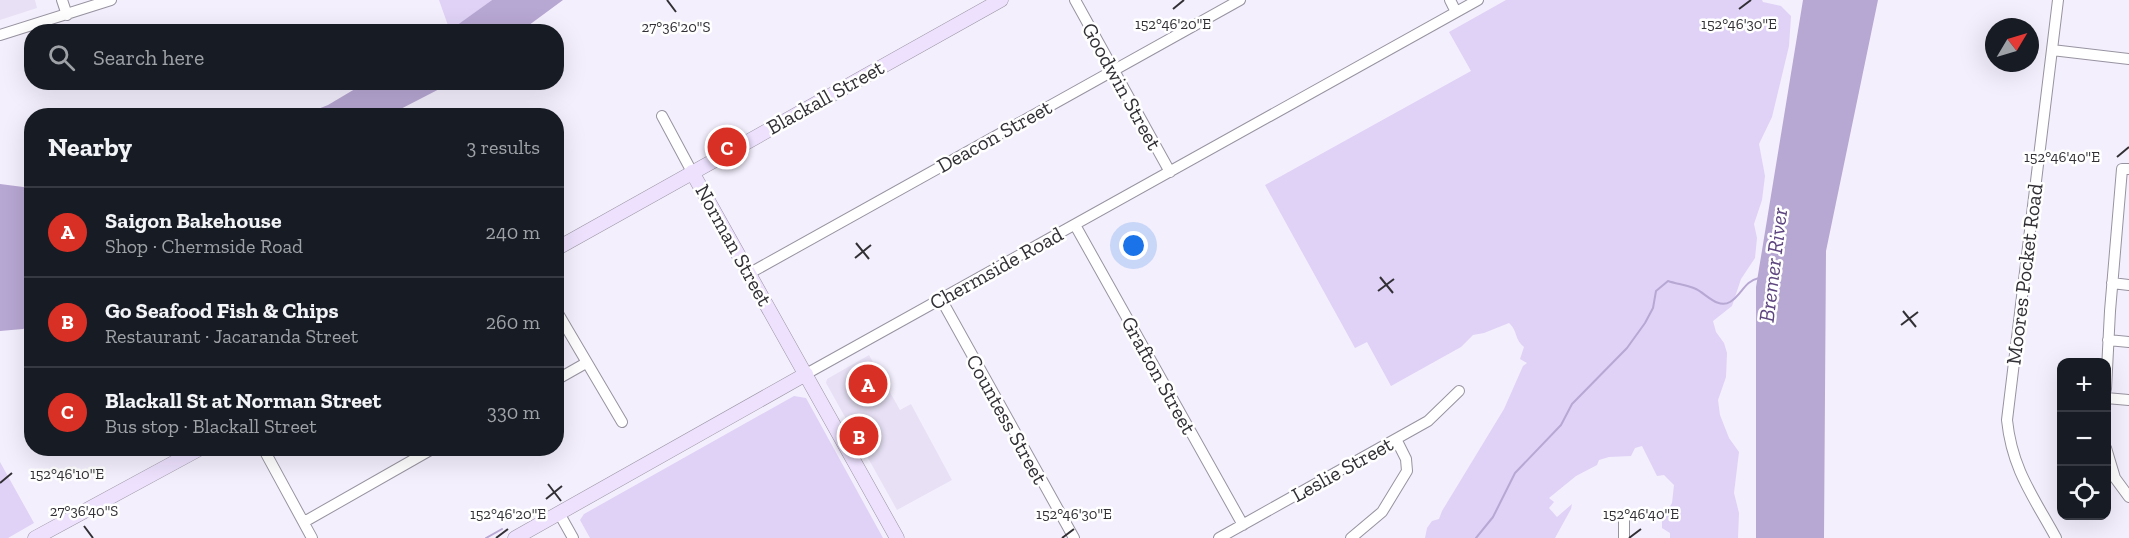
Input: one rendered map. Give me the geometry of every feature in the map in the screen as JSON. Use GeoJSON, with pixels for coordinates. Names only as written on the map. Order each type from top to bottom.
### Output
{"type":"FeatureCollection","features":[{"type":"Feature","properties":{"kind":"street"},"geometry":{"type":"LineString","coordinates":[[62,0],[67,15]]}},
{"type":"Feature","properties":{"kind":"street"},"geometry":{"type":"LineString","coordinates":[[37,24],[111,0]]}},
{"type":"Feature","properties":{"kind":"street","name":"Blackall Street"},"geometry":{"type":"LineString","coordinates":[[564,244],[1001,0]]}},
{"type":"Feature","properties":{"kind":"street","name":"Goodwin Street"},"geometry":{"type":"LineString","coordinates":[[1075,0],[1170,172]]}},
{"type":"Feature","properties":{"kind":"street","name":"Deacon Street"},"geometry":{"type":"LineString","coordinates":[[750,273],[1240,0]]}},
{"type":"Feature","properties":{"kind":"street"},"geometry":{"type":"LineString","coordinates":[[1450,0],[1456,12]]}},
{"type":"Feature","properties":{"kind":"street","name":"Chermside Road"},"geometry":{"type":"LineString","coordinates":[[515,538],[1478,0]]}},
{"type":"Feature","properties":{"kind":"street","name":"Moores Pocket Road"},"geometry":{"type":"LineString","coordinates":[[2056,538],[2019,472],[2012,454],[2007,420],[2058,0]]}},
{"type":"Feature","properties":{"kind":"street"},"geometry":{"type":"LineString","coordinates":[[0,35],[24,28]]}},
{"type":"Feature","properties":{"kind":"street"},"geometry":{"type":"LineString","coordinates":[[2052,50],[2129,59]]}},
{"type":"Feature","properties":{"kind":"street","name":"Norman Street"},"geometry":{"type":"LineString","coordinates":[[662,116],[897,538]]}},
{"type":"Feature","properties":{"kind":"street"},"geometry":{"type":"LineString","coordinates":[[2107,358],[2112,284],[2123,226],[2122,169],[2129,169]]}},
{"type":"Feature","properties":{"kind":"street","name":"Grafton Street"},"geometry":{"type":"LineString","coordinates":[[1075,225],[1243,525]]}},
{"type":"Feature","properties":{"kind":"street"},"geometry":{"type":"LineString","coordinates":[[2112,284],[2129,285]]}},
{"type":"Feature","properties":{"kind":"street","name":"Countess Street"},"geometry":{"type":"LineString","coordinates":[[941,299],[1074,538]]}},
{"type":"Feature","properties":{"kind":"street"},"geometry":{"type":"LineString","coordinates":[[564,324],[622,422]]}},
{"type":"Feature","properties":{"kind":"street"},"geometry":{"type":"LineString","coordinates":[[2108,340],[2129,342]]}},
{"type":"Feature","properties":{"kind":"street"},"geometry":{"type":"LineString","coordinates":[[564,375],[586,363]]}},
{"type":"Feature","properties":{"kind":"street","name":"Leslie Street"},"geometry":{"type":"LineString","coordinates":[[1219,538],[1428,422],[1459,391]]}},
{"type":"Feature","properties":{"kind":"street"},"geometry":{"type":"LineString","coordinates":[[2111,398],[2129,400]]}},
{"type":"Feature","properties":{"kind":"street"},"geometry":{"type":"LineString","coordinates":[[1351,538],[1382,512],[1407,471],[1406,459],[1396,439]]}},
{"type":"Feature","properties":{"kind":"street"},"geometry":{"type":"LineString","coordinates":[[35,538],[186,456]]}},
{"type":"Feature","properties":{"kind":"street"},"geometry":{"type":"LineString","coordinates":[[267,456],[312,538]]}},
{"type":"Feature","properties":{"kind":"street"},"geometry":{"type":"LineString","coordinates":[[304,522],[420,456]]}},
{"type":"Feature","properties":{"kind":"street"},"geometry":{"type":"LineString","coordinates":[[2111,465],[2115,478],[2129,497]]}},
{"type":"Feature","properties":{"kind":"street"},"geometry":{"type":"LineString","coordinates":[[559,513],[573,538]]}},
{"type":"Feature","properties":{"kind":"street"},"geometry":{"type":"LineString","coordinates":[[1624,517],[1624,538]]}},
{"type":"Feature","properties":{"kind":"shaded area"},"geometry":{"type":"Polygon","coordinates":[[[0,0],[35,0],[37,8],[0,20],[0,0]]]}},
{"type":"Feature","properties":{"kind":"shaded area"},"geometry":{"type":"Polygon","coordinates":[[[439,0],[492,0],[459,24],[448,24],[439,0]]]}},
{"type":"Feature","properties":{"kind":"shaded area"},"geometry":{"type":"Polygon","coordinates":[[[1506,0],[1762,0],[1781,6],[1791,16],[1789,46],[1772,117],[1759,144],[1765,176],[1762,200],[1754,224],[1757,238],[1755,258],[1741,279],[1732,306],[1713,321],[1727,353],[1726,377],[1718,400],[1720,415],[1729,438],[1739,452],[1734,493],[1739,513],[1738,538],[1670,538],[1670,533],[1662,528],[1662,519],[1672,503],[1674,485],[1664,475],[1657,476],[1642,446],[1635,448],[1631,456],[1599,460],[1597,465],[1576,476],[1549,498],[1554,502],[1549,508],[1557,517],[1572,504],[1555,538],[1425,538],[1427,528],[1432,521],[1439,519],[1504,409],[1523,366],[1527,363],[1520,359],[1524,347],[1509,323],[1473,335],[1461,347],[1391,386],[1367,342],[1355,348],[1265,185],[1471,71],[1449,32],[1506,0]]]}},
{"type":"Feature","properties":{"kind":"shaded area"},"geometry":{"type":"Polygon","coordinates":[[[869,355],[900,410],[911,404],[952,480],[897,510],[826,383],[827,379],[869,355]]]}},
{"type":"Feature","properties":{"kind":"shaded area"},"geometry":{"type":"Polygon","coordinates":[[[794,396],[806,398],[883,538],[590,538],[580,520],[584,514],[794,396]]]}},
{"type":"Feature","properties":{"kind":"shaded area"},"geometry":{"type":"Polygon","coordinates":[[[0,462],[34,523],[8,538],[0,538],[0,462]]]}},
{"type":"Feature","properties":{"kind":"water"},"geometry":{"type":"Polygon","coordinates":[[[492,0],[563,0],[530,24],[459,24],[492,0]]]}},
{"type":"Feature","properties":{"kind":"water","name":"Bremer River"},"geometry":{"type":"Polygon","coordinates":[[[1803,0],[1878,0],[1826,251],[1824,538],[1756,538],[1756,287],[1803,0]]]}},
{"type":"Feature","properties":{"kind":"water"},"geometry":{"type":"Polygon","coordinates":[[[353,90],[437,90],[403,108],[320,108],[353,90]]]}},
{"type":"Feature","properties":{"kind":"water"},"geometry":{"type":"Polygon","coordinates":[[[0,184],[24,187],[24,329],[0,331],[0,184]]]}},
{"type":"Feature","properties":{"kind":"waterway"},"geometry":{"type":"LineString","coordinates":[[1476,538],[1493,517],[1515,473],[1561,425],[1572,404],[1627,348],[1653,308],[1656,291],[1668,281],[1693,288],[1712,300],[1726,304],[1734,299],[1746,285],[1759,278]]}},
{"type":"Feature","properties":{"kind":"waterway"},"geometry":{"type":"LineString","coordinates":[[486,538],[502,529]]}},
{"type":"Feature","properties":{"kind":"place","name":"Blackall St at Norman Street"},"geometry":{"type":"Point","coordinates":[727,147]}},
{"type":"Feature","properties":{"kind":"place","name":"Saigon Bakehouse"},"geometry":{"type":"Point","coordinates":[868,384]}},
{"type":"Feature","properties":{"kind":"place","name":"Go Seafood Fish & Chips"},"geometry":{"type":"Point","coordinates":[859,436]}}]}
